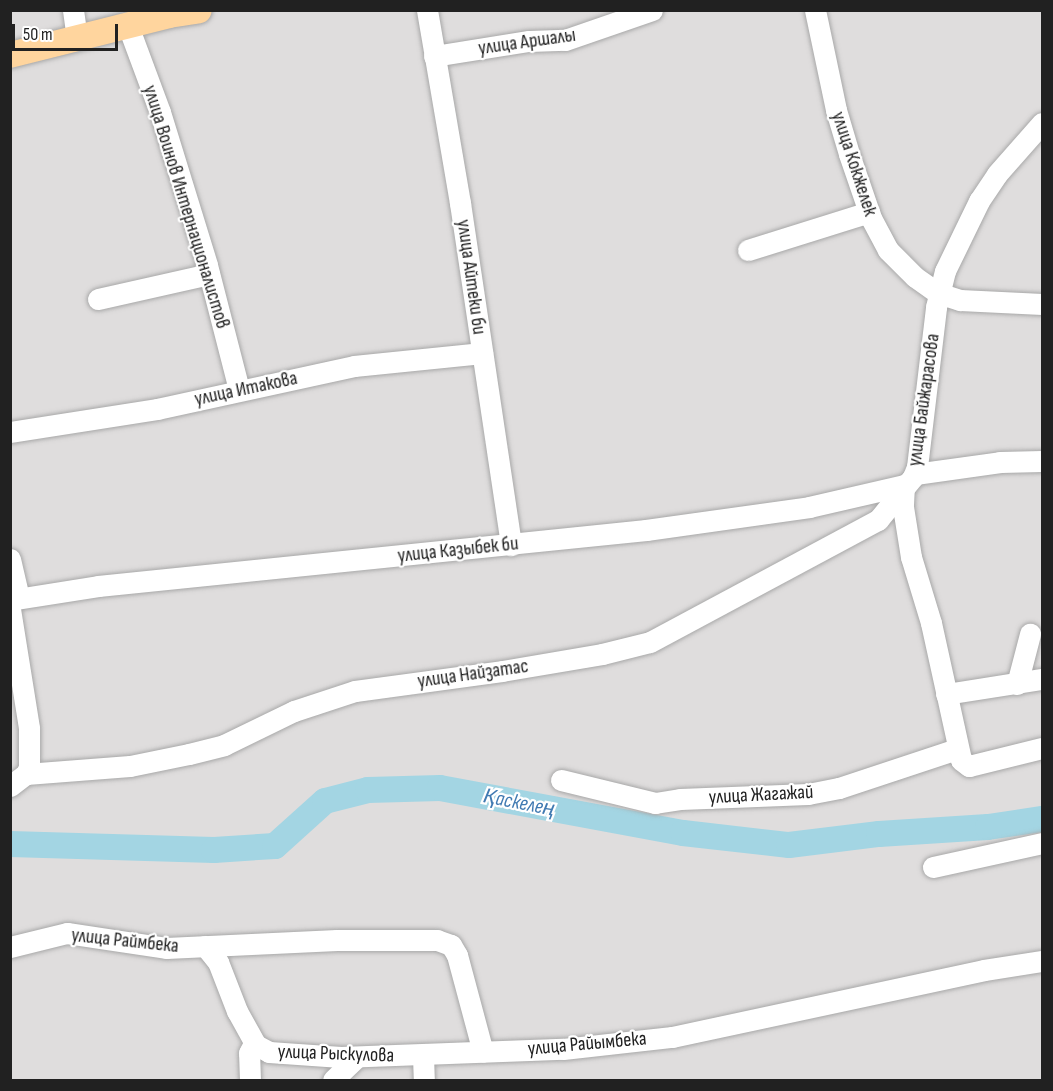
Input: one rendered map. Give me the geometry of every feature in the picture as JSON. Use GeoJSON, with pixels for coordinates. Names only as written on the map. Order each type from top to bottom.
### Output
{"type":"FeatureCollection","features":[{"type":"Feature","properties":{"kind":"main road"},"geometry":{"type":"LineString","coordinates":[[10,55],[128,26],[170,13],[199,10]]}},
{"type":"Feature","properties":{"kind":"street"},"geometry":{"type":"LineString","coordinates":[[73,10],[77,38]]}},
{"type":"Feature","properties":{"kind":"street","name":"улица Айтеки би"},"geometry":{"type":"LineString","coordinates":[[427,10],[460,202],[511,545]]}},
{"type":"Feature","properties":{"kind":"street","name":"улица Аршалы"},"geometry":{"type":"LineString","coordinates":[[434,56],[529,41],[565,40],[652,10]]}},
{"type":"Feature","properties":{"kind":"street","name":"улица Кокжелек"},"geometry":{"type":"LineString","coordinates":[[815,10],[836,110],[869,212],[888,250],[915,277],[939,293],[960,300],[1042,304]]}},
{"type":"Feature","properties":{"kind":"street","name":"улица Воинов Интернационалистов"},"geometry":{"type":"LineString","coordinates":[[128,26],[159,112],[209,274],[240,390]]}},
{"type":"Feature","properties":{"kind":"street","name":"улица Байжарасова"},"geometry":{"type":"LineString","coordinates":[[963,758],[931,623],[911,557],[903,507],[939,293],[945,271],[978,201],[997,174],[1042,123]]}},
{"type":"Feature","properties":{"kind":"street"},"geometry":{"type":"LineString","coordinates":[[748,250],[869,212]]}},
{"type":"Feature","properties":{"kind":"street"},"geometry":{"type":"LineString","coordinates":[[98,300],[209,274]]}},
{"type":"Feature","properties":{"kind":"street","name":"улица Итакова"},"geometry":{"type":"LineString","coordinates":[[10,432],[157,409],[354,366],[482,353]]}},
{"type":"Feature","properties":{"kind":"street","name":"улица Казыбек би"},"geometry":{"type":"LineString","coordinates":[[13,602],[98,586],[235,574],[469,547],[511,545],[646,530],[809,507],[909,479],[1000,462],[1042,461]]}},
{"type":"Feature","properties":{"kind":"street","name":"улица Найзатас"},"geometry":{"type":"LineString","coordinates":[[18,780],[130,766],[224,745],[294,711],[356,691],[502,671],[602,654],[650,642],[878,519],[909,479]]}},
{"type":"Feature","properties":{"kind":"street"},"geometry":{"type":"LineString","coordinates":[[10,559],[30,747],[18,780]]}},
{"type":"Feature","properties":{"kind":"street"},"geometry":{"type":"LineString","coordinates":[[1017,684],[1030,634]]}},
{"type":"Feature","properties":{"kind":"street"},"geometry":{"type":"LineString","coordinates":[[946,694],[1042,679]]}},
{"type":"Feature","properties":{"kind":"street","name":"улица Жагажай"},"geometry":{"type":"LineString","coordinates":[[561,780],[655,803],[680,799],[808,794],[963,758],[1042,748]]}},
{"type":"Feature","properties":{"kind":"street"},"geometry":{"type":"LineString","coordinates":[[933,867],[1042,843]]}},
{"type":"Feature","properties":{"kind":"street","name":"улица Раймбека"},"geometry":{"type":"LineString","coordinates":[[10,947],[67,933],[166,948],[205,946]]}},
{"type":"Feature","properties":{"kind":"street"},"geometry":{"type":"LineString","coordinates":[[205,946],[338,940],[437,940],[451,945],[457,956],[483,1052]]}},
{"type":"Feature","properties":{"kind":"street","name":"улица Рыскулова"},"geometry":{"type":"LineString","coordinates":[[205,946],[218,962],[237,1011],[254,1043],[269,1052],[357,1057],[483,1052]]}},
{"type":"Feature","properties":{"kind":"street","name":"улица Райымбека"},"geometry":{"type":"LineString","coordinates":[[483,1052],[563,1048],[672,1037],[984,970],[1042,961]]}},
{"type":"Feature","properties":{"kind":"street"},"geometry":{"type":"LineString","coordinates":[[250,1080],[249,1053],[254,1043]]}},
{"type":"Feature","properties":{"kind":"street","name":"улица Рыскулова"},"geometry":{"type":"LineString","coordinates":[[423,1056],[424,1080]]}},
{"type":"Feature","properties":{"kind":"street"},"geometry":{"type":"LineString","coordinates":[[333,1080],[357,1057]]}},
{"type":"Feature","properties":{"kind":"shaded area","name":"Қаскелең"},"geometry":{"type":"Polygon","coordinates":[[[11,11],[1042,11],[1042,1080],[11,1080],[11,11]]]}},
{"type":"Feature","properties":{"kind":"waterway","name":"Қаскелең"},"geometry":{"type":"LineString","coordinates":[[10,844],[214,850],[275,846],[325,801],[368,790],[440,788],[683,833],[789,845],[879,834],[988,827],[1042,819]]}}]}
